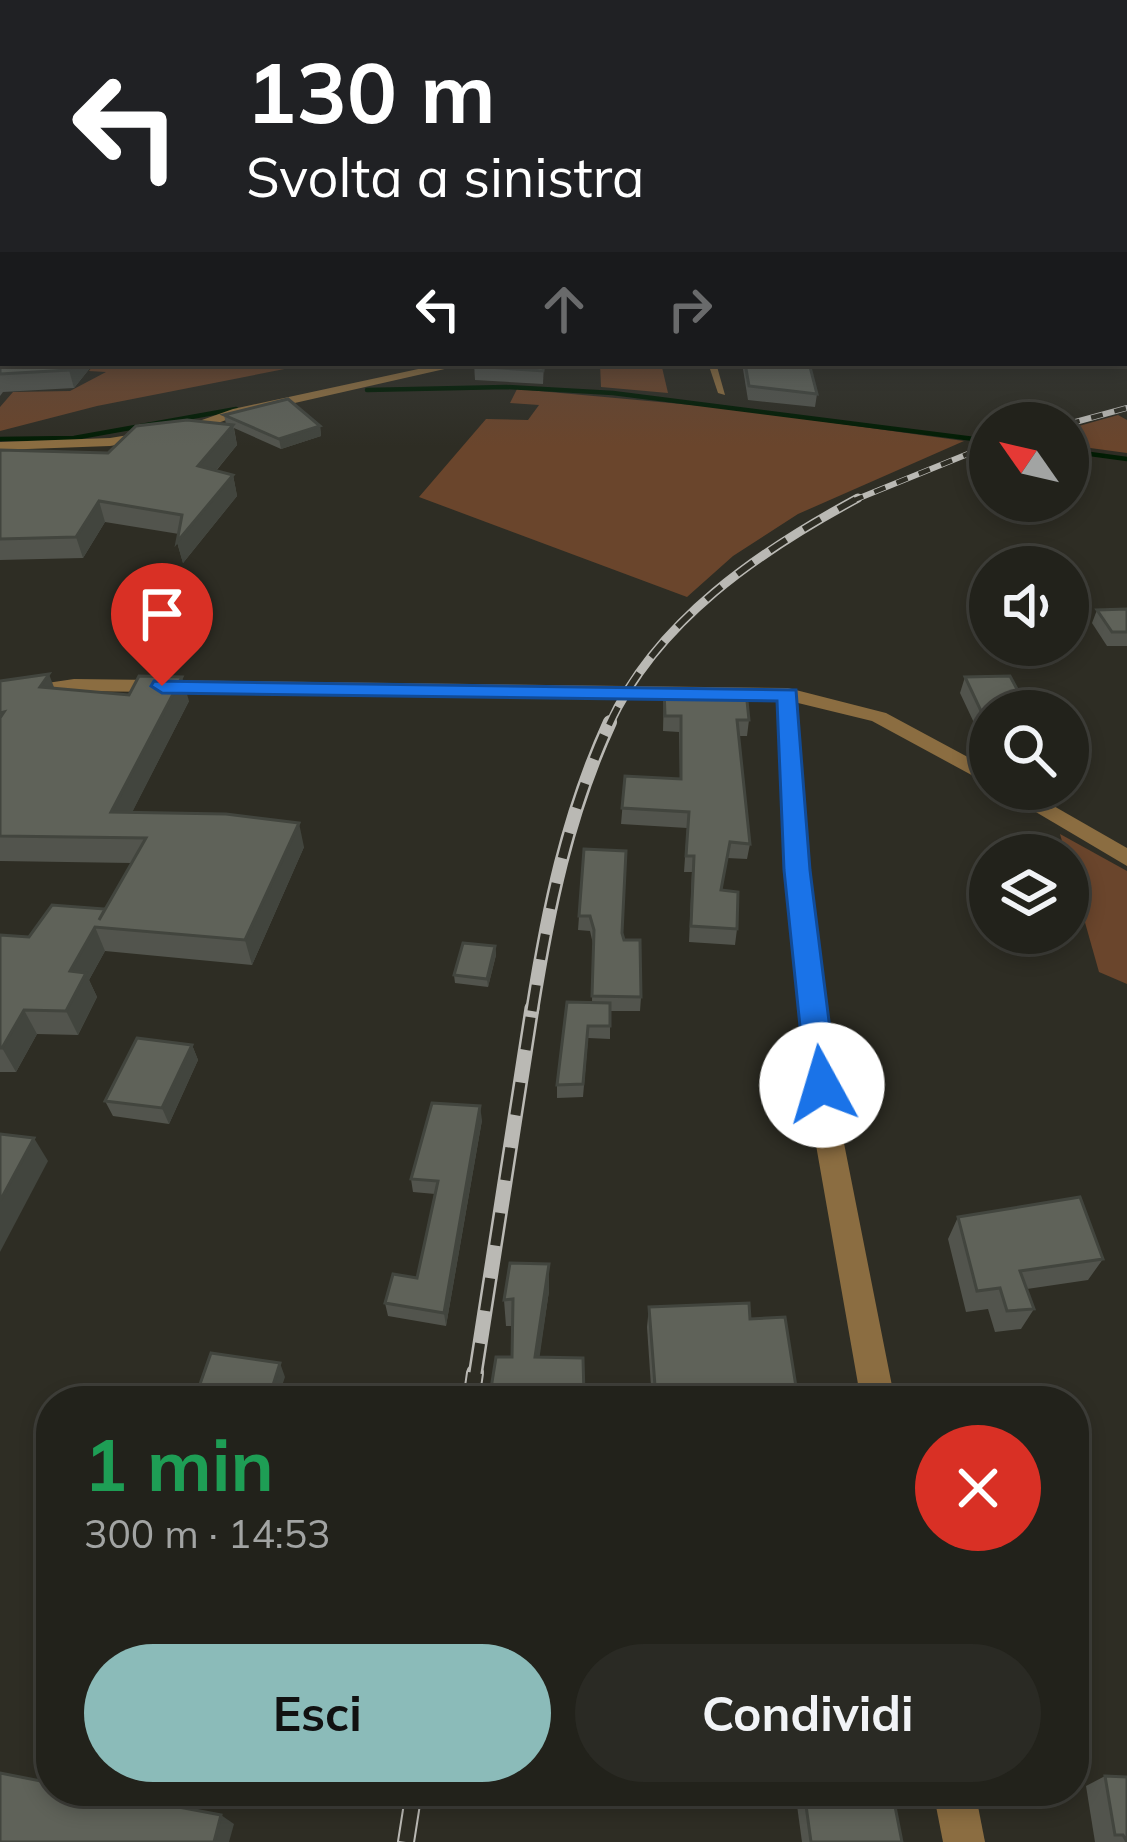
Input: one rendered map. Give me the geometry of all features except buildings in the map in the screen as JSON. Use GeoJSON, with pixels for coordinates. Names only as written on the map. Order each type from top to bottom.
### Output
{"type":"FeatureCollection","features":[{"type":"Feature","properties":{"kind":"street"},"geometry":{"type":"LineString","coordinates":[[0,450],[160,436],[233,413],[450,366]]}},
{"type":"Feature","properties":{"kind":"street"},"geometry":{"type":"LineString","coordinates":[[0,696],[74,685],[788,694],[879,717],[969,766]]}},
{"type":"Feature","properties":{"kind":"street"},"geometry":{"type":"LineString","coordinates":[[788,694],[797,870],[827,1128],[875,1386]]}},
{"type":"Feature","properties":{"kind":"street"},"geometry":{"type":"LineString","coordinates":[[1044,810],[1127,858]]}},
{"type":"Feature","properties":{"kind":"street"},"geometry":{"type":"LineString","coordinates":[[957,1806],[964,1842]]}},
{"type":"Feature","properties":{"kind":"lane"},"geometry":{"type":"LineString","coordinates":[[713,366],[722,393]]}},
{"type":"Feature","properties":{"kind":"lane"},"geometry":{"type":"LineString","coordinates":[[0,450],[109,454]]}},
{"type":"Feature","properties":{"kind":"shaded area"},"geometry":{"type":"Polygon","coordinates":[[[93,366],[300,366],[97,406],[0,431],[0,407],[13,392],[70,391],[106,372],[89,371],[93,366]]]}},
{"type":"Feature","properties":{"kind":"shaded area"},"geometry":{"type":"Polygon","coordinates":[[[600,366],[662,366],[668,393],[601,387],[600,366]]]}},
{"type":"Feature","properties":{"kind":"shaded area"},"geometry":{"type":"Polygon","coordinates":[[[517,389],[725,408],[964,441],[798,514],[733,556],[687,597],[419,497],[486,419],[528,420],[539,405],[510,403],[517,389]]]}},
{"type":"Feature","properties":{"kind":"shaded area"},"geometry":{"type":"Polygon","coordinates":[[[1118,415],[1127,420],[1127,453],[1089,448],[1089,423],[1118,415]]]}},
{"type":"Feature","properties":{"kind":"shaded area"},"geometry":{"type":"Polygon","coordinates":[[[1089,850],[1127,871],[1127,984],[1099,972],[1089,937],[1089,850]]]}},
{"type":"Feature","properties":{"kind":"waterway"},"geometry":{"type":"LineString","coordinates":[[367,390],[506,387],[613,393],[969,438]]}},
{"type":"Feature","properties":{"kind":"waterway"},"geometry":{"type":"LineString","coordinates":[[0,439],[74,438],[236,409]]}},
{"type":"Feature","properties":{"kind":"waterway"},"geometry":{"type":"LineString","coordinates":[[1089,454],[1127,459]]}},
{"type":"Feature","properties":{"kind":"railway"},"geometry":{"type":"LineString","coordinates":[[1089,418],[1127,408]]}},
{"type":"Feature","properties":{"kind":"railway"},"geometry":{"type":"LineString","coordinates":[[855,500],[969,454]]}},
{"type":"Feature","properties":{"kind":"railway"},"geometry":{"type":"LineString","coordinates":[[609,725],[629,687],[683,621],[749,565],[855,500]]}},
{"type":"Feature","properties":{"kind":"railway"},"geometry":{"type":"LineString","coordinates":[[532,1011],[561,864],[582,792],[610,722]]}},
{"type":"Feature","properties":{"kind":"railway"},"geometry":{"type":"LineString","coordinates":[[475,1376],[532,1008]]}},
{"type":"Feature","properties":{"kind":"railway"},"geometry":{"type":"LineString","coordinates":[[473,1386],[475,1373]]}},
{"type":"Feature","properties":{"kind":"railway"},"geometry":{"type":"LineString","coordinates":[[406,1842],[412,1806]]}},
{"type":"Feature","properties":{"kind":"route"},"geometry":{"type":"LineString","coordinates":[[162,686],[788,694],[797,870],[822,1085]]}}]}
